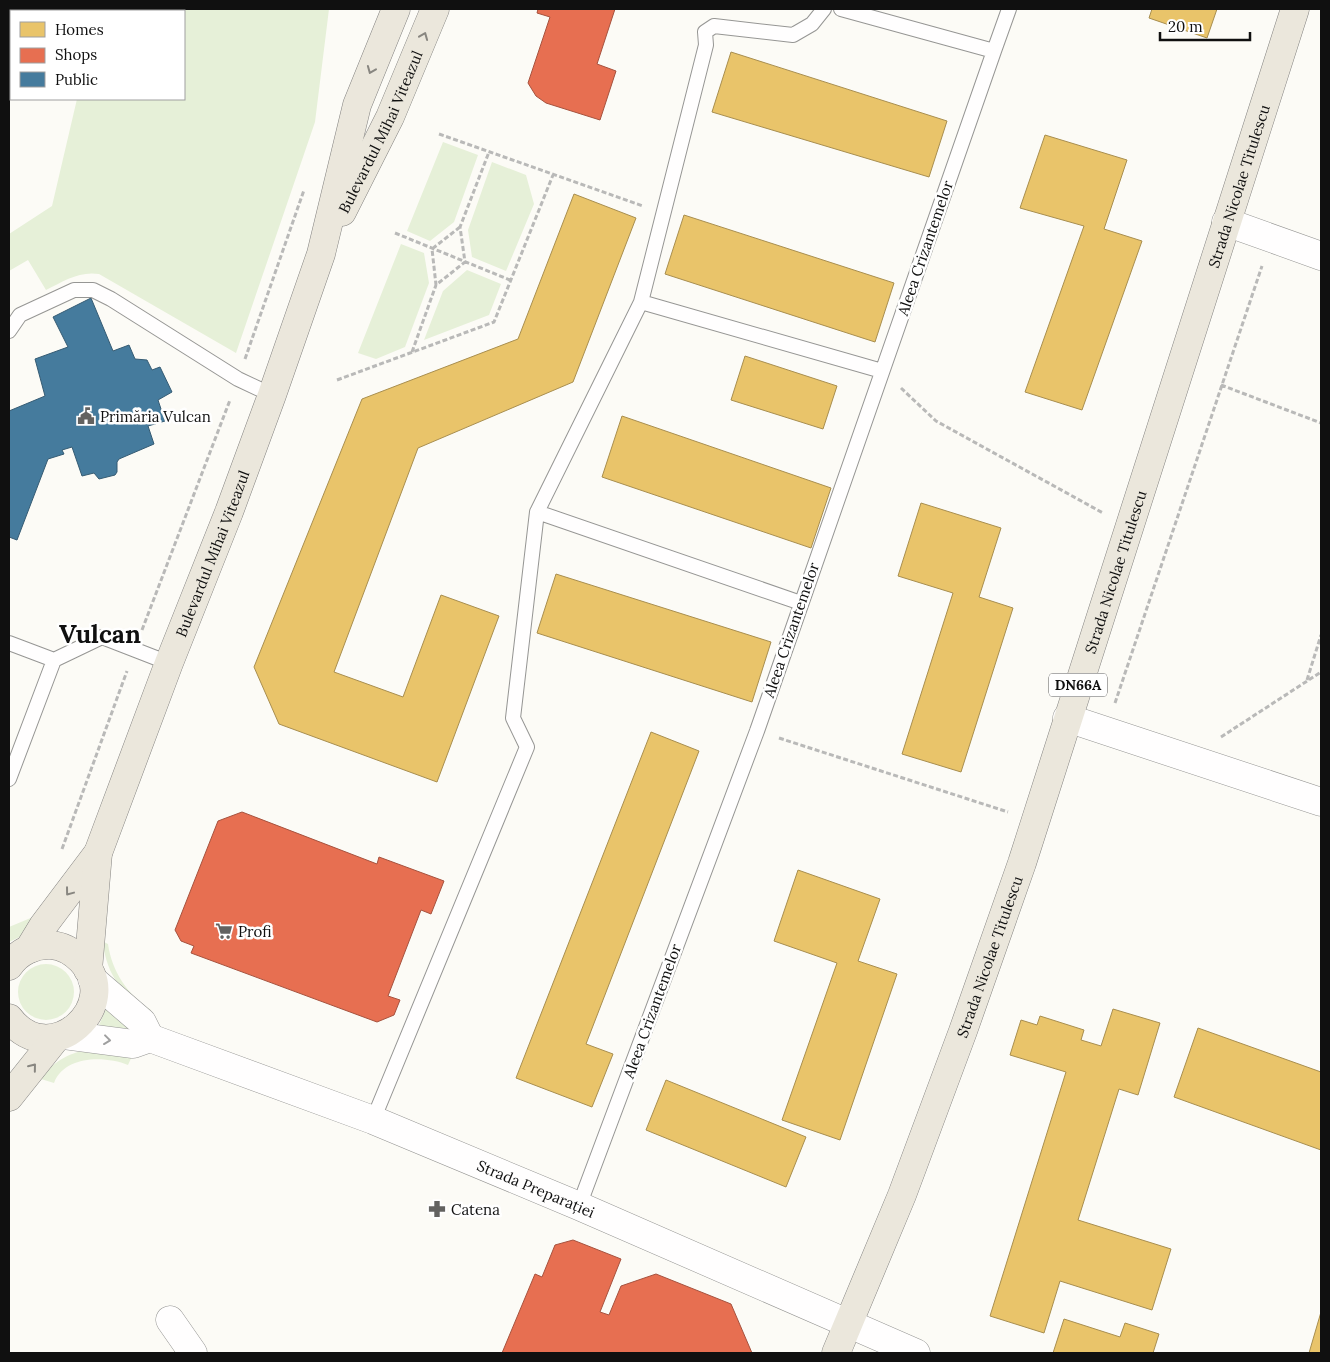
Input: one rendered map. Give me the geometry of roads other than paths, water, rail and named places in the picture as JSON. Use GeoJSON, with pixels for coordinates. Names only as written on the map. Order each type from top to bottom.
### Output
{"type":"FeatureCollection","features":[{"type":"Feature","properties":{"kind":"main road","name":"Bulevardul Mihai Viteazul"},"geometry":{"type":"LineString","coordinates":[[60,1036],[77,1027],[87,1015],[93,999],[90,974],[98,853],[168,663],[229,512],[272,395],[321,254],[357,105],[396,9]]}},
{"type":"Feature","properties":{"kind":"main road","name":"Bulevardul Mihai Viteazul"},"geometry":{"type":"LineString","coordinates":[[321,254],[390,117],[435,9]]}},
{"type":"Feature","properties":{"kind":"main road","name":"Strada Nicolae Titulescu"},"geometry":{"type":"LineString","coordinates":[[836,1353],[902,1195],[963,1031],[1035,820],[1295,9]]}},
{"type":"Feature","properties":{"kind":"main road","name":"Bulevardul Mihai Viteazul"},"geometry":{"type":"LineString","coordinates":[[17,955],[43,926],[98,853]]}},
{"type":"Feature","properties":{"kind":"main road"},"geometry":{"type":"LineString","coordinates":[[17,955],[47,945],[61,948],[76,956],[90,974]]}},
{"type":"Feature","properties":{"kind":"main road"},"geometry":{"type":"LineString","coordinates":[[9,1018],[14,1025],[38,1038],[60,1036]]}},
{"type":"Feature","properties":{"kind":"main road"},"geometry":{"type":"LineString","coordinates":[[9,1097],[60,1036]]}},
{"type":"Feature","properties":{"kind":"street"},"geometry":{"type":"LineString","coordinates":[[1226,222],[1321,256]]}},
{"type":"Feature","properties":{"kind":"street"},"geometry":{"type":"LineString","coordinates":[[1067,718],[1321,802]]}},
{"type":"Feature","properties":{"kind":"street"},"geometry":{"type":"LineString","coordinates":[[60,1036],[133,1044],[150,1038],[142,1022],[90,974]]}},
{"type":"Feature","properties":{"kind":"street","name":"Strada Preparației"},"geometry":{"type":"LineString","coordinates":[[150,1038],[373,1120],[579,1206],[916,1353]]}},
{"type":"Feature","properties":{"kind":"street"},"geometry":{"type":"LineString","coordinates":[[170,1320],[193,1353]]}},
{"type":"Feature","properties":{"kind":"lane"},"geometry":{"type":"LineString","coordinates":[[373,1120],[527,747],[513,718],[537,512],[641,302],[706,45],[706,32],[714,26],[793,34],[812,24],[824,9]]}},
{"type":"Feature","properties":{"kind":"lane"},"geometry":{"type":"LineString","coordinates":[[841,9],[994,51]]}},
{"type":"Feature","properties":{"kind":"lane","name":"Aleea Crizantemelor"},"geometry":{"type":"LineString","coordinates":[[579,1206],[757,731],[1009,9]]}},
{"type":"Feature","properties":{"kind":"lane"},"geometry":{"type":"LineString","coordinates":[[9,331],[20,315],[74,290],[93,290],[111,299],[238,379],[272,395]]}},
{"type":"Feature","properties":{"kind":"lane"},"geometry":{"type":"LineString","coordinates":[[641,302],[882,371]]}},
{"type":"Feature","properties":{"kind":"lane"},"geometry":{"type":"LineString","coordinates":[[537,512],[801,602]]}},
{"type":"Feature","properties":{"kind":"lane"},"geometry":{"type":"LineString","coordinates":[[9,779],[54,660],[102,637],[136,648],[168,663]]}},
{"type":"Feature","properties":{"kind":"lane"},"geometry":{"type":"LineString","coordinates":[[9,643],[54,660]]}},
{"type":"Feature","properties":{"kind":"place","name":"Primăria Vulcan"},"geometry":{"type":"Point","coordinates":[86,416]}},
{"type":"Feature","properties":{"kind":"place","name":"Profi"},"geometry":{"type":"Point","coordinates":[224,931]}},
{"type":"Feature","properties":{"kind":"place","name":"Catena"},"geometry":{"type":"Point","coordinates":[437,1209]}},
{"type":"Feature","properties":{"kind":"district","name":"Vulcan"},"geometry":{"type":"Point","coordinates":[100,634]}}]}
